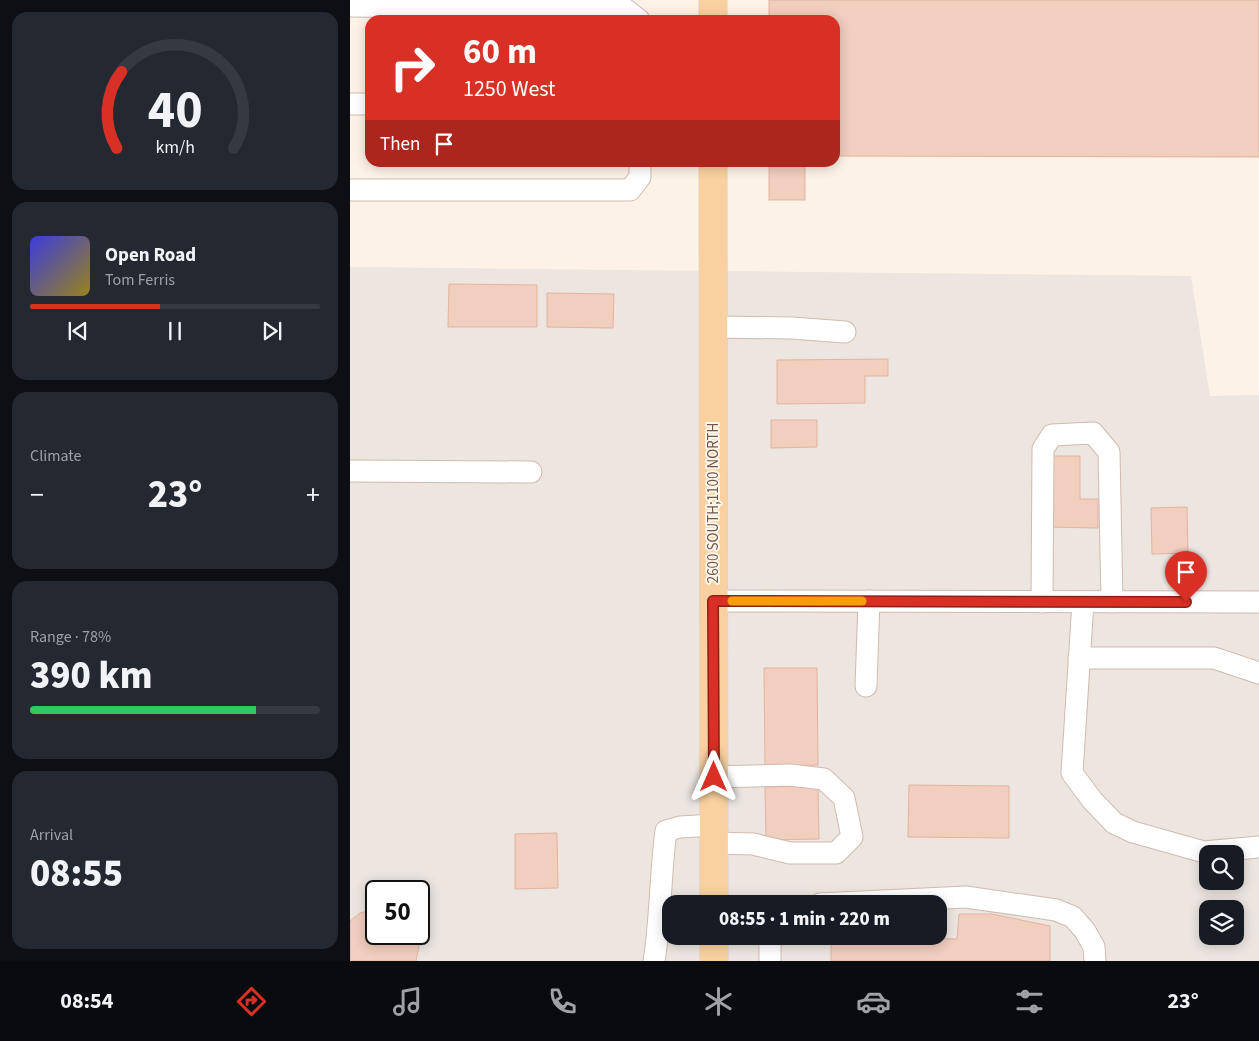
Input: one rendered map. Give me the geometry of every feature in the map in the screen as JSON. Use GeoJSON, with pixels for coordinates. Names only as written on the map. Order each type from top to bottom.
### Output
{"type":"FeatureCollection","features":[{"type":"Feature","properties":{"kind":"main road"},"geometry":{"type":"LineString","coordinates":[[713,0],[713,15]]}},
{"type":"Feature","properties":{"kind":"main road","name":"2600 SOUTH;1100 NORTH"},"geometry":{"type":"LineString","coordinates":[[713,167],[714,895]]}},
{"type":"Feature","properties":{"kind":"main road"},"geometry":{"type":"LineString","coordinates":[[714,945],[714,961]]}},
{"type":"Feature","properties":{"kind":"street"},"geometry":{"type":"LineString","coordinates":[[350,6],[625,10],[632,15]]}},
{"type":"Feature","properties":{"kind":"street"},"geometry":{"type":"LineString","coordinates":[[350,104],[365,104]]}},
{"type":"Feature","properties":{"kind":"street"},"geometry":{"type":"LineString","coordinates":[[350,190],[630,190],[640,177],[640,167]]}},
{"type":"Feature","properties":{"kind":"street"},"geometry":{"type":"LineString","coordinates":[[713,327],[792,328],[845,332]]}},
{"type":"Feature","properties":{"kind":"street"},"geometry":{"type":"LineString","coordinates":[[1042,602],[1043,448],[1052,435],[1093,433],[1109,452],[1112,602]]}},
{"type":"Feature","properties":{"kind":"street"},"geometry":{"type":"LineString","coordinates":[[350,471],[531,472]]}},
{"type":"Feature","properties":{"kind":"street"},"geometry":{"type":"LineString","coordinates":[[713,601],[1259,602]]}},
{"type":"Feature","properties":{"kind":"street"},"geometry":{"type":"LineString","coordinates":[[866,686],[869,602]]}},
{"type":"Feature","properties":{"kind":"street"},"geometry":{"type":"LineString","coordinates":[[1083,602],[1072,772],[1092,800],[1114,824],[1133,832],[1204,852],[1259,847]]}},
{"type":"Feature","properties":{"kind":"street"},"geometry":{"type":"LineString","coordinates":[[1079,658],[1214,658],[1259,673]]}},
{"type":"Feature","properties":{"kind":"street"},"geometry":{"type":"LineString","coordinates":[[654,961],[660,924],[662,860],[666,832],[680,827],[790,853],[836,853],[852,837],[844,798],[824,779],[790,776],[714,777]]}},
{"type":"Feature","properties":{"kind":"street"},"geometry":{"type":"LineString","coordinates":[[947,898],[966,897],[1056,910],[1073,917],[1085,931],[1094,947],[1096,961]]}},
{"type":"Feature","properties":{"kind":"street"},"geometry":{"type":"LineString","coordinates":[[770,945],[770,961]]}},
{"type":"Feature","properties":{"kind":"shaded area"},"geometry":{"type":"Polygon","coordinates":[[[350,267],[1191,276],[1210,396],[1259,395],[1259,961],[350,961],[350,267]]]}},
{"type":"Feature","properties":{"kind":"building"},"geometry":{"type":"Polygon","coordinates":[[[769,0],[1259,0],[1259,157],[840,156],[840,15],[769,15],[769,0]]]}},
{"type":"Feature","properties":{"kind":"building"},"geometry":{"type":"Polygon","coordinates":[[[769,167],[805,167],[805,200],[769,200],[769,167]]]}},
{"type":"Feature","properties":{"kind":"building"},"geometry":{"type":"Polygon","coordinates":[[[449,284],[537,285],[537,327],[448,327],[449,284]]]}},
{"type":"Feature","properties":{"kind":"building"},"geometry":{"type":"Polygon","coordinates":[[[547,293],[614,294],[613,328],[547,327],[547,293]]]}},
{"type":"Feature","properties":{"kind":"building"},"geometry":{"type":"Polygon","coordinates":[[[888,359],[888,376],[865,376],[865,403],[777,404],[777,360],[888,359]]]}},
{"type":"Feature","properties":{"kind":"building"},"geometry":{"type":"Polygon","coordinates":[[[771,420],[817,420],[817,447],[771,448],[771,420]]]}},
{"type":"Feature","properties":{"kind":"building"},"geometry":{"type":"Polygon","coordinates":[[[1049,456],[1080,456],[1080,499],[1098,499],[1098,528],[1048,527],[1049,456]]]}},
{"type":"Feature","properties":{"kind":"building"},"geometry":{"type":"Polygon","coordinates":[[[1187,507],[1188,553],[1152,554],[1151,508],[1187,507]]]}},
{"type":"Feature","properties":{"kind":"building"},"geometry":{"type":"Polygon","coordinates":[[[764,668],[817,668],[818,765],[765,766],[764,668]]]}},
{"type":"Feature","properties":{"kind":"building"},"geometry":{"type":"Polygon","coordinates":[[[909,785],[1009,786],[1009,838],[908,837],[909,785]]]}},
{"type":"Feature","properties":{"kind":"building"},"geometry":{"type":"Polygon","coordinates":[[[818,786],[819,839],[766,840],[765,787],[818,786]]]}},
{"type":"Feature","properties":{"kind":"building"},"geometry":{"type":"Polygon","coordinates":[[[557,833],[558,888],[515,889],[515,834],[557,833]]]}},
{"type":"Feature","properties":{"kind":"building"},"geometry":{"type":"Polygon","coordinates":[[[365,912],[365,945],[419,945],[416,961],[350,961],[350,921],[360,913],[365,912]]]}},
{"type":"Feature","properties":{"kind":"building"},"geometry":{"type":"Polygon","coordinates":[[[959,914],[992,914],[1050,926],[1050,961],[831,961],[831,945],[947,945],[947,939],[957,939],[959,914]]]}},
{"type":"Feature","properties":{"kind":"slow traffic"},"geometry":{"type":"LineString","coordinates":[[732,601],[862,601]]}},
{"type":"Feature","properties":{"kind":"route"},"geometry":{"type":"LineString","coordinates":[[714,777],[713,601],[1186,602]]}}]}
